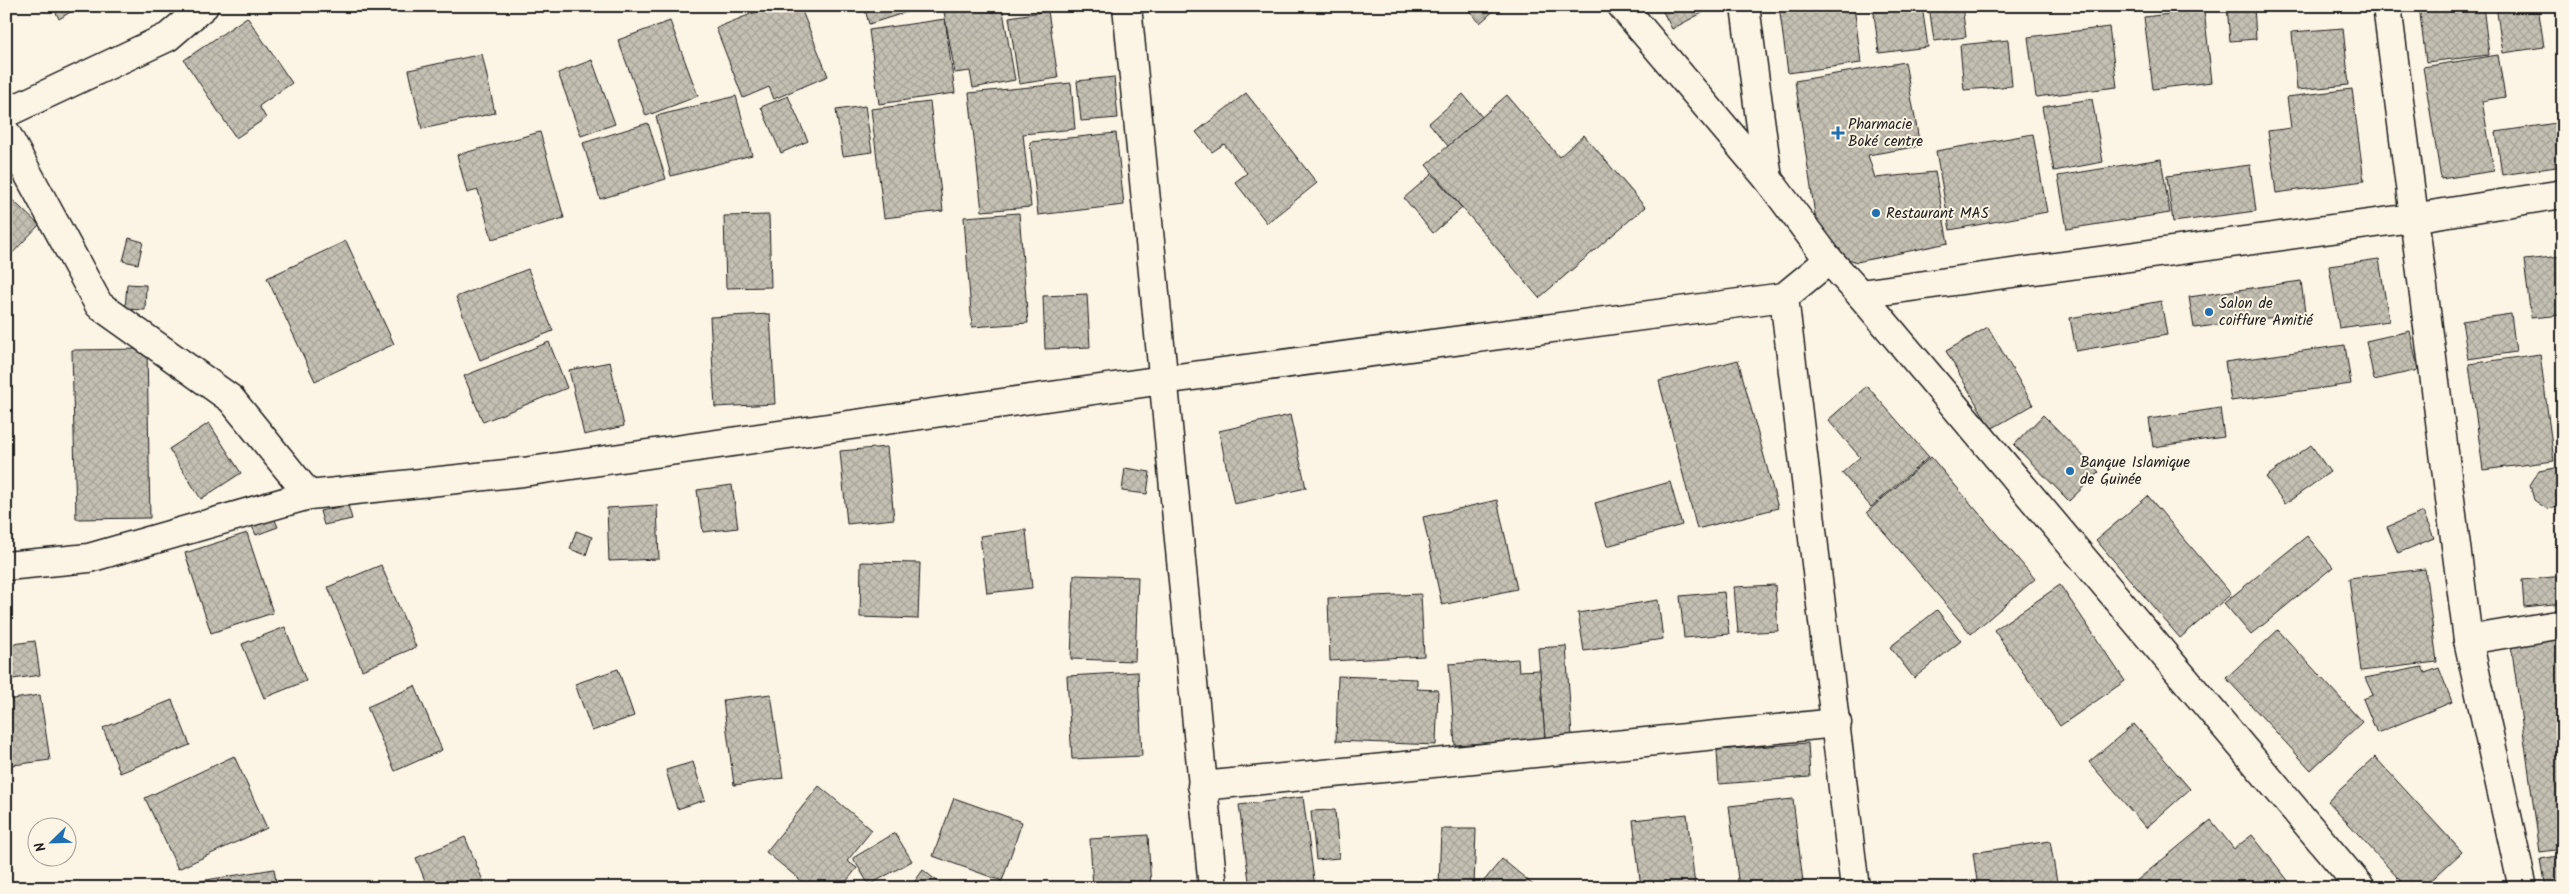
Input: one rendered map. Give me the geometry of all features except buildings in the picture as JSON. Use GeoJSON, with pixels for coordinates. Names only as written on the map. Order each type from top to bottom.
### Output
{"type":"FeatureCollection","features":[{"type":"Feature","properties":{"kind":"main road"},"geometry":{"type":"LineString","coordinates":[[6,113],[168,37],[204,6]]}},
{"type":"Feature","properties":{"kind":"main road"},"geometry":{"type":"LineString","coordinates":[[1127,6],[1213,888]]}},
{"type":"Feature","properties":{"kind":"main road"},"geometry":{"type":"LineString","coordinates":[[1622,6],[1768,179],[1829,260],[1860,294],[2361,888]]}},
{"type":"Feature","properties":{"kind":"main road"},"geometry":{"type":"LineString","coordinates":[[1745,6],[1768,179]]}},
{"type":"Feature","properties":{"kind":"main road"},"geometry":{"type":"LineString","coordinates":[[2387,6],[2412,218],[2468,640],[2523,888]]}},
{"type":"Feature","properties":{"kind":"main road"},"geometry":{"type":"LineString","coordinates":[[6,133],[99,305],[232,399],[309,495]]}},
{"type":"Feature","properties":{"kind":"main road"},"geometry":{"type":"LineString","coordinates":[[1860,294],[2412,218],[2563,194]]}},
{"type":"Feature","properties":{"kind":"main road"},"geometry":{"type":"LineString","coordinates":[[6,566],[88,558],[309,495],[523,472],[1163,380],[1784,297],[1829,260]]}},
{"type":"Feature","properties":{"kind":"main road"},"geometry":{"type":"LineString","coordinates":[[1784,297],[1855,888]]}},
{"type":"Feature","properties":{"kind":"main road"},"geometry":{"type":"LineString","coordinates":[[2468,640],[2563,624]]}},
{"type":"Feature","properties":{"kind":"main road"},"geometry":{"type":"LineString","coordinates":[[1202,786],[1836,723]]}},
{"type":"Feature","properties":{"kind":"place","name":"Pharmacie Boké centre"},"geometry":{"type":"Point","coordinates":[1838,133]}},
{"type":"Feature","properties":{"kind":"place","name":"Restaurant MAS"},"geometry":{"type":"Point","coordinates":[1876,213]}},
{"type":"Feature","properties":{"kind":"place","name":"Salon de coiffure Amitié"},"geometry":{"type":"Point","coordinates":[2209,312]}},
{"type":"Feature","properties":{"kind":"place","name":"Banque Islamique de Guinée"},"geometry":{"type":"Point","coordinates":[2070,471]}}]}
